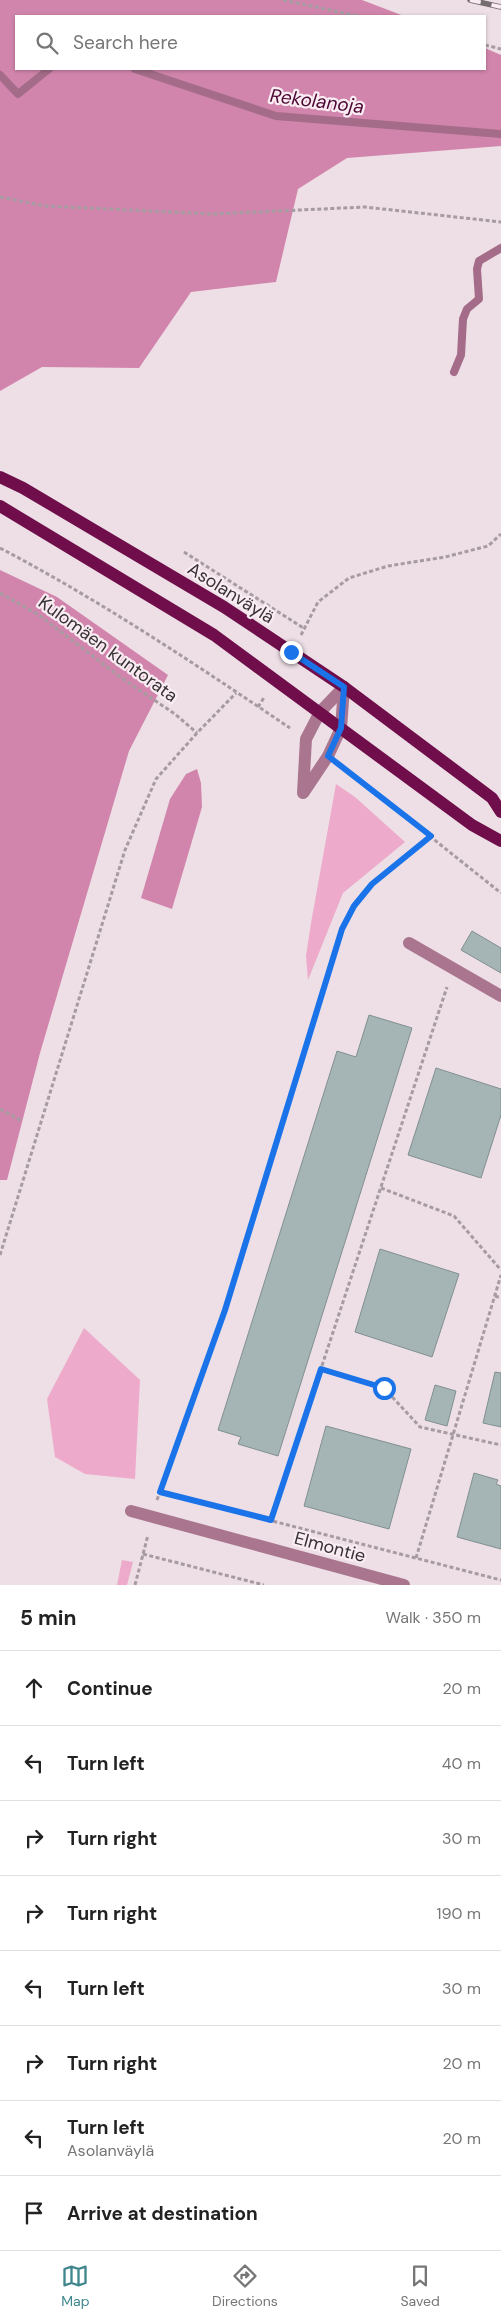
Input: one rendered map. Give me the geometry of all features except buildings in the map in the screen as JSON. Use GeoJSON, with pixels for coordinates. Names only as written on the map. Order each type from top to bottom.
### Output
{"type":"FeatureCollection","features":[{"type":"Feature","properties":{"kind":"main road","name":"Asolanväylä"},"geometry":{"type":"LineString","coordinates":[[0,477],[23,488],[224,606],[344,687],[492,798],[501,812]]}},
{"type":"Feature","properties":{"kind":"main road"},"geometry":{"type":"LineString","coordinates":[[0,506],[214,635],[472,826],[501,841]]}},
{"type":"Feature","properties":{"kind":"street"},"geometry":{"type":"LineString","coordinates":[[344,687],[341,728],[328,756],[303,793],[306,739],[320,712],[344,687]]}},
{"type":"Feature","properties":{"kind":"street"},"geometry":{"type":"LineString","coordinates":[[409,943],[501,996]]}},
{"type":"Feature","properties":{"kind":"street","name":"Elmontie"},"geometry":{"type":"LineString","coordinates":[[132,1511],[404,1585]]}},
{"type":"Feature","properties":{"kind":"path"},"geometry":{"type":"LineString","coordinates":[[283,0],[353,15]]}},
{"type":"Feature","properties":{"kind":"path"},"geometry":{"type":"LineString","coordinates":[[486,45],[501,49]]}},
{"type":"Feature","properties":{"kind":"path"},"geometry":{"type":"LineString","coordinates":[[0,197],[45,206],[213,214],[365,208],[501,222]]}},
{"type":"Feature","properties":{"kind":"path"},"geometry":{"type":"LineString","coordinates":[[184,552],[305,629],[318,602],[349,578],[388,566],[445,557],[488,546],[501,534]]}},
{"type":"Feature","properties":{"kind":"path"},"geometry":{"type":"LineString","coordinates":[[0,548],[62,580],[155,638],[306,739]]}},
{"type":"Feature","properties":{"kind":"path","name":"Kulomäen kuntorata"},"geometry":{"type":"LineString","coordinates":[[0,593],[39,615],[120,677],[175,714],[197,733]]}},
{"type":"Feature","properties":{"kind":"path"},"geometry":{"type":"LineString","coordinates":[[0,1255],[125,850],[156,779],[236,693]]}},
{"type":"Feature","properties":{"kind":"path"},"geometry":{"type":"LineString","coordinates":[[328,756],[501,893]]}},
{"type":"Feature","properties":{"kind":"path"},"geometry":{"type":"LineString","coordinates":[[135,1585],[152,1517],[225,1310],[342,929],[354,906],[372,884],[431,836]]}},
{"type":"Feature","properties":{"kind":"path"},"geometry":{"type":"LineString","coordinates":[[271,1520],[453,968]]}},
{"type":"Feature","properties":{"kind":"path"},"geometry":{"type":"LineString","coordinates":[[0,1109],[22,1121]]}},
{"type":"Feature","properties":{"kind":"path"},"geometry":{"type":"LineString","coordinates":[[381,1188],[454,1216],[501,1270]]}},
{"type":"Feature","properties":{"kind":"path"},"geometry":{"type":"LineString","coordinates":[[416,1558],[501,1275]]}},
{"type":"Feature","properties":{"kind":"path"},"geometry":{"type":"LineString","coordinates":[[495,1296],[501,1298]]}},
{"type":"Feature","properties":{"kind":"path"},"geometry":{"type":"LineString","coordinates":[[321,1369],[384,1388],[420,1427],[501,1444]]}},
{"type":"Feature","properties":{"kind":"path"},"geometry":{"type":"LineString","coordinates":[[160,1492],[501,1580]]}},
{"type":"Feature","properties":{"kind":"path"},"geometry":{"type":"LineString","coordinates":[[143,1554],[264,1585]]}},
{"type":"Feature","properties":{"kind":"shaded area"},"geometry":{"type":"Polygon","coordinates":[[[0,0],[362,0],[401,15],[15,15],[15,70],[486,70],[486,48],[501,55],[501,146],[347,158],[298,189],[276,282],[191,292],[139,368],[42,367],[0,391],[0,0]]]}},
{"type":"Feature","properties":{"kind":"shaded area"},"geometry":{"type":"Polygon","coordinates":[[[0,570],[57,597],[168,675],[129,751],[40,1053],[7,1180],[0,1180],[0,570]]]}},
{"type":"Feature","properties":{"kind":"shaded area"},"geometry":{"type":"Polygon","coordinates":[[[197,769],[201,783],[202,807],[172,909],[141,898],[170,799],[186,774],[197,769]]]}},
{"type":"Feature","properties":{"kind":"shaded area"},"geometry":{"type":"Polygon","coordinates":[[[336,784],[355,797],[405,842],[343,893],[308,980],[306,956],[336,784]]]}},
{"type":"Feature","properties":{"kind":"shaded area"},"geometry":{"type":"Polygon","coordinates":[[[84,1328],[140,1380],[135,1479],[85,1474],[55,1457],[47,1399],[84,1328]]]}},
{"type":"Feature","properties":{"kind":"shaded area"},"geometry":{"type":"Polygon","coordinates":[[[122,1560],[133,1562],[127,1585],[117,1585],[122,1560]]]}},
{"type":"Feature","properties":{"kind":"waterway","name":"Rekolanoja"},"geometry":{"type":"LineString","coordinates":[[0,75],[18,94],[48,70]]}},
{"type":"Feature","properties":{"kind":"waterway","name":"Rekolanoja"},"geometry":{"type":"LineString","coordinates":[[138,70],[276,116],[501,134]]}},
{"type":"Feature","properties":{"kind":"waterway"},"geometry":{"type":"LineString","coordinates":[[454,372],[461,355],[463,319],[467,309],[479,299],[477,269],[479,261],[501,248]]}},
{"type":"Feature","properties":{"kind":"railway"},"geometry":{"type":"LineString","coordinates":[[470,0],[501,7]]}},
{"type":"Feature","properties":{"kind":"route"},"geometry":{"type":"LineString","coordinates":[[291,652],[344,687],[341,728],[328,756],[431,836],[372,884],[354,906],[342,929],[225,1310],[160,1492],[271,1520],[321,1369],[384,1388]]}}]}
